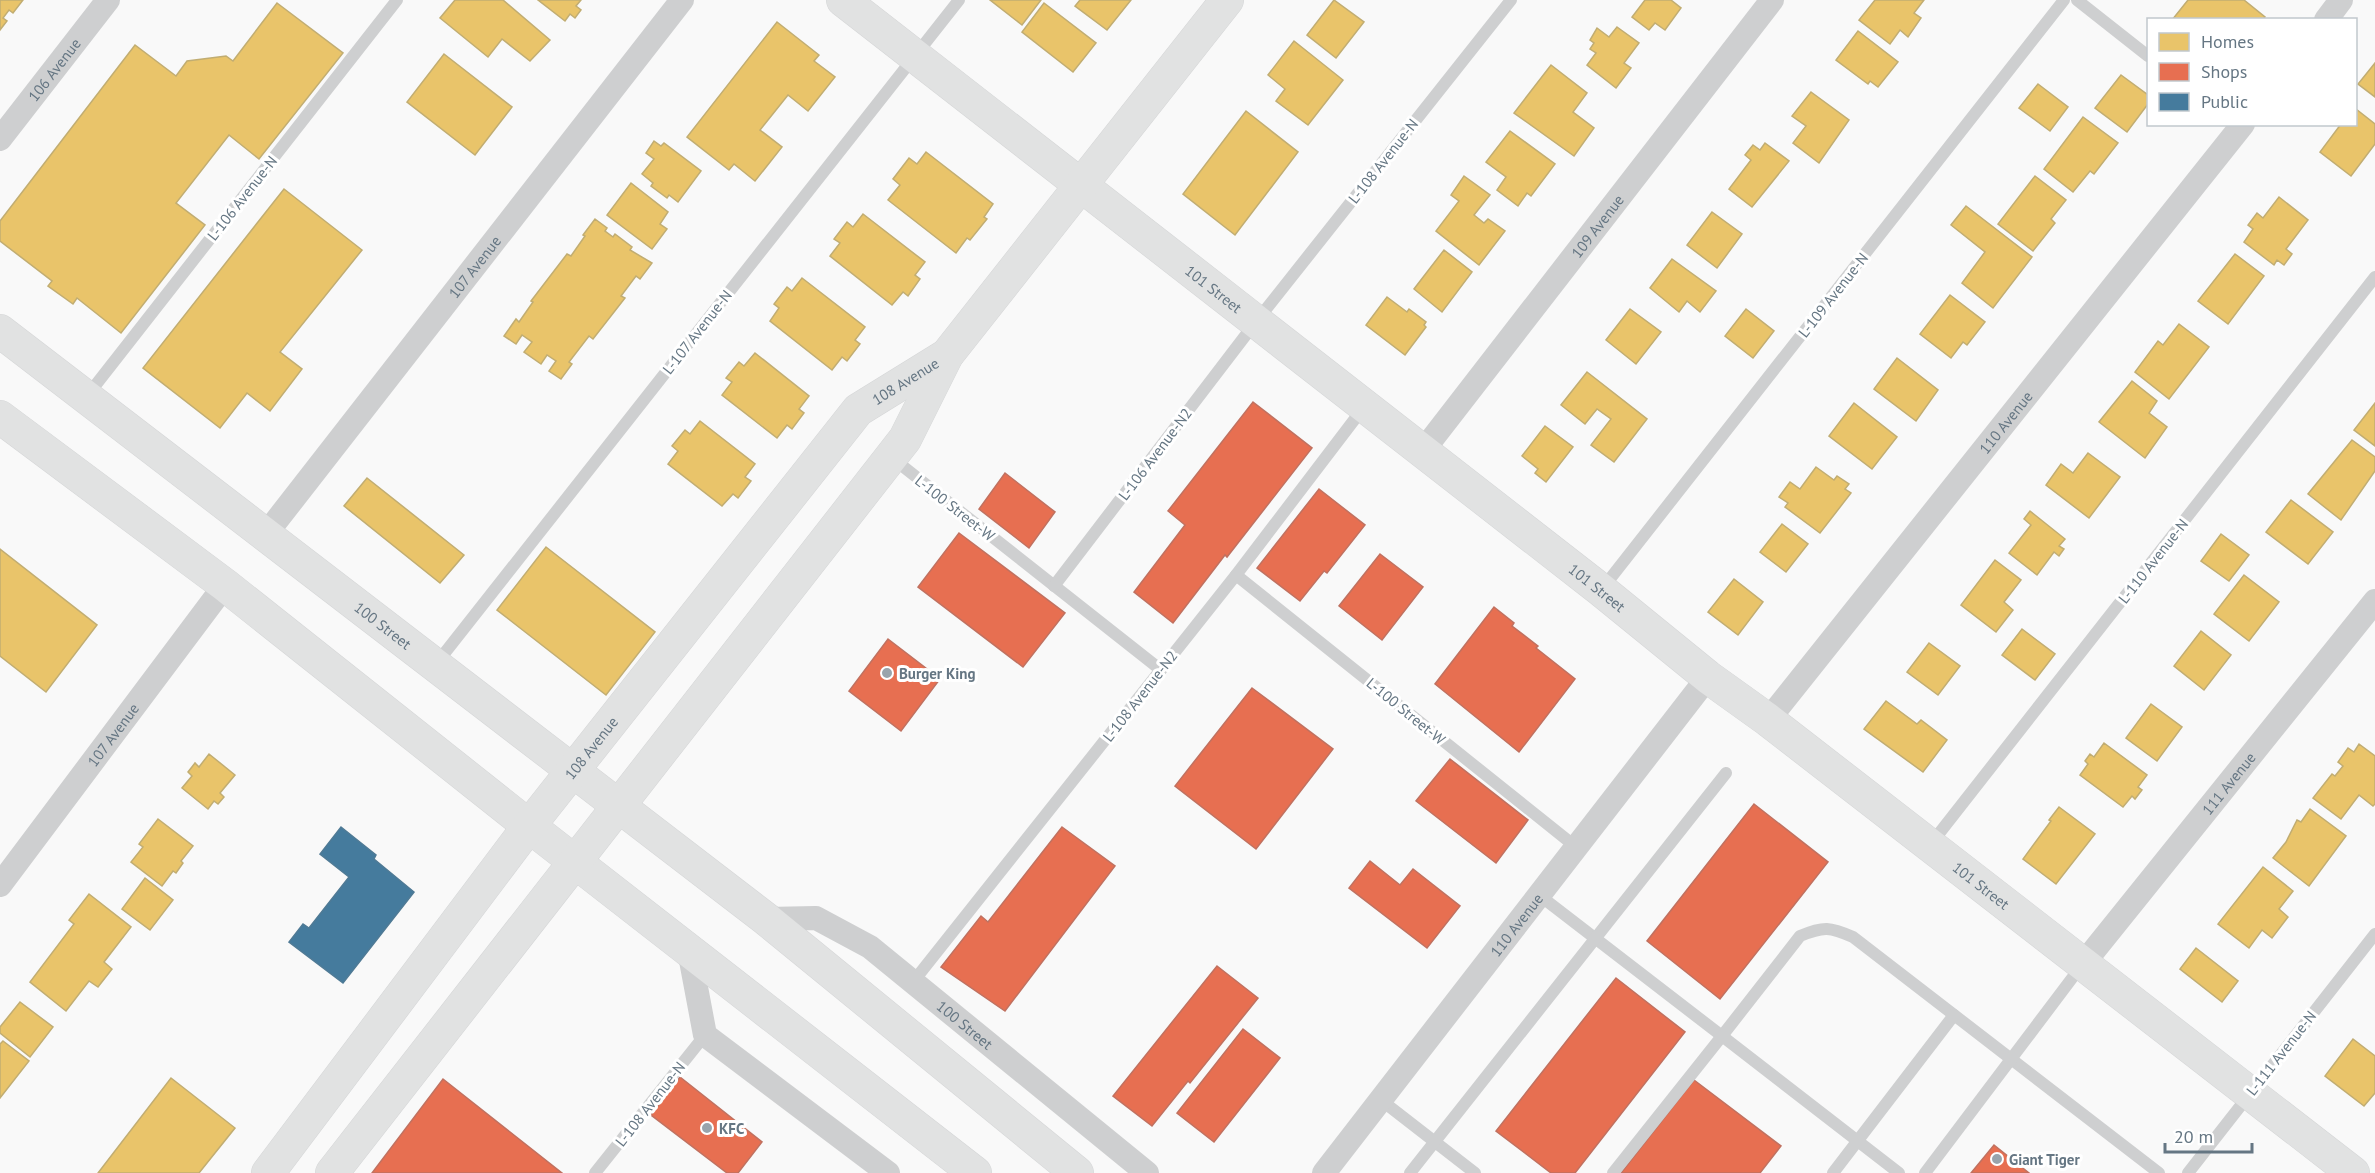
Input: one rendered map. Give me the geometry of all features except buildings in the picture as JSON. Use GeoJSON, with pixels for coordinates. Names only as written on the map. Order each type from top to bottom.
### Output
{"type":"FeatureCollection","features":[{"type":"Feature","properties":{"kind":"street","name":"106 Avenue"},"geometry":{"type":"LineString","coordinates":[[0,139],[108,0]]}},
{"type":"Feature","properties":{"kind":"street","name":"107 Avenue"},"geometry":{"type":"LineString","coordinates":[[266,534],[682,0]]}},
{"type":"Feature","properties":{"kind":"street","name":"101 Street"},"geometry":{"type":"LineString","coordinates":[[843,0],[1255,323],[1601,590],[1708,677],[1768,720],[2353,1173]]}},
{"type":"Feature","properties":{"kind":"street","name":"108 Avenue"},"geometry":{"type":"LineString","coordinates":[[332,1173],[905,439],[947,355],[1227,0]]}},
{"type":"Feature","properties":{"kind":"street","name":"109 Avenue"},"geometry":{"type":"LineString","coordinates":[[1422,452],[1772,0]]}},
{"type":"Feature","properties":{"kind":"street"},"geometry":{"type":"LineString","coordinates":[[2327,18],[2341,0]]}},
{"type":"Feature","properties":{"kind":"street","name":"110 Avenue"},"geometry":{"type":"LineString","coordinates":[[1768,720],[2239,126]]}},
{"type":"Feature","properties":{"kind":"street","name":"100 Street"},"geometry":{"type":"LineString","coordinates":[[0,331],[766,920],[1077,1173]]}},
{"type":"Feature","properties":{"kind":"street","name":"108 Avenue"},"geometry":{"type":"LineString","coordinates":[[268,1173],[572,771],[858,410],[947,355]]}},
{"type":"Feature","properties":{"kind":"street"},"geometry":{"type":"LineString","coordinates":[[0,417],[225,585],[975,1173]]}},
{"type":"Feature","properties":{"kind":"street","name":"107 Avenue"},"geometry":{"type":"LineString","coordinates":[[0,885],[225,585]]}},
{"type":"Feature","properties":{"kind":"street","name":"111 Avenue"},"geometry":{"type":"LineString","coordinates":[[2083,964],[2375,601]]}},
{"type":"Feature","properties":{"kind":"street","name":"110 Avenue"},"geometry":{"type":"LineString","coordinates":[[1324,1173],[1708,677]]}},
{"type":"Feature","properties":{"kind":"street","name":"100 Street"},"geometry":{"type":"LineString","coordinates":[[766,920],[816,918],[870,947],[1147,1173]]}},
{"type":"Feature","properties":{"kind":"street"},"geometry":{"type":"LineString","coordinates":[[689,950],[705,1035],[879,1170]]}},
{"type":"Feature","properties":{"kind":"lane","name":"L-106 Avenue-N"},"geometry":{"type":"LineString","coordinates":[[87,396],[398,0]]}},
{"type":"Feature","properties":{"kind":"lane","name":"L-107 Avenue-N"},"geometry":{"type":"LineString","coordinates":[[435,664],[959,0]]}},
{"type":"Feature","properties":{"kind":"lane","name":"L-108 Avenue-N"},"geometry":{"type":"LineString","coordinates":[[1255,323],[1510,0]]}},
{"type":"Feature","properties":{"kind":"lane","name":"L-109 Avenue-N"},"geometry":{"type":"LineString","coordinates":[[1601,590],[2064,0]]}},
{"type":"Feature","properties":{"kind":"lane"},"geometry":{"type":"LineString","coordinates":[[2078,0],[2147,55]]}},
{"type":"Feature","properties":{"kind":"lane","name":"L-110 Avenue-N"},"geometry":{"type":"LineString","coordinates":[[1930,845],[2375,277]]}},
{"type":"Feature","properties":{"kind":"lane","name":"L-106 Avenue-N2"},"geometry":{"type":"LineString","coordinates":[[1054,586],[1255,323]]}},
{"type":"Feature","properties":{"kind":"lane","name":"L-108 Avenue-N2"},"geometry":{"type":"LineString","coordinates":[[913,982],[1236,575],[1364,407]]}},
{"type":"Feature","properties":{"kind":"lane","name":"L-100 Street-W"},"geometry":{"type":"LineString","coordinates":[[891,457],[1161,670]]}},
{"type":"Feature","properties":{"kind":"lane","name":"L-100 Street-W"},"geometry":{"type":"LineString","coordinates":[[1236,575],[1576,847]]}},
{"type":"Feature","properties":{"kind":"lane"},"geometry":{"type":"LineString","coordinates":[[1410,1173],[1594,937],[1726,773]]}},
{"type":"Feature","properties":{"kind":"lane"},"geometry":{"type":"LineString","coordinates":[[1539,895],[1899,1173]]}},
{"type":"Feature","properties":{"kind":"lane"},"geometry":{"type":"LineString","coordinates":[[1613,1173],[1800,936],[1820,928],[1835,929],[1853,937],[2159,1173]]}},
{"type":"Feature","properties":{"kind":"lane","name":"L-111 Avenue-N"},"geometry":{"type":"LineString","coordinates":[[2188,1173],[2375,934]]}},
{"type":"Feature","properties":{"kind":"lane"},"geometry":{"type":"LineString","coordinates":[[1925,1173],[2083,964]]}},
{"type":"Feature","properties":{"kind":"lane"},"geometry":{"type":"LineString","coordinates":[[1833,1173],[1954,1015]]}},
{"type":"Feature","properties":{"kind":"lane","name":"L-108 Avenue-N"},"geometry":{"type":"LineString","coordinates":[[596,1173],[705,1035]]}},
{"type":"Feature","properties":{"kind":"lane"},"geometry":{"type":"LineString","coordinates":[[1381,1100],[1475,1173]]}},
{"type":"Feature","properties":{"kind":"place","name":"Burger King"},"geometry":{"type":"Point","coordinates":[887,673]}},
{"type":"Feature","properties":{"kind":"place","name":"KFC"},"geometry":{"type":"Point","coordinates":[707,1128]}},
{"type":"Feature","properties":{"kind":"place","name":"Giant Tiger"},"geometry":{"type":"Point","coordinates":[1997,1159]}}]}
